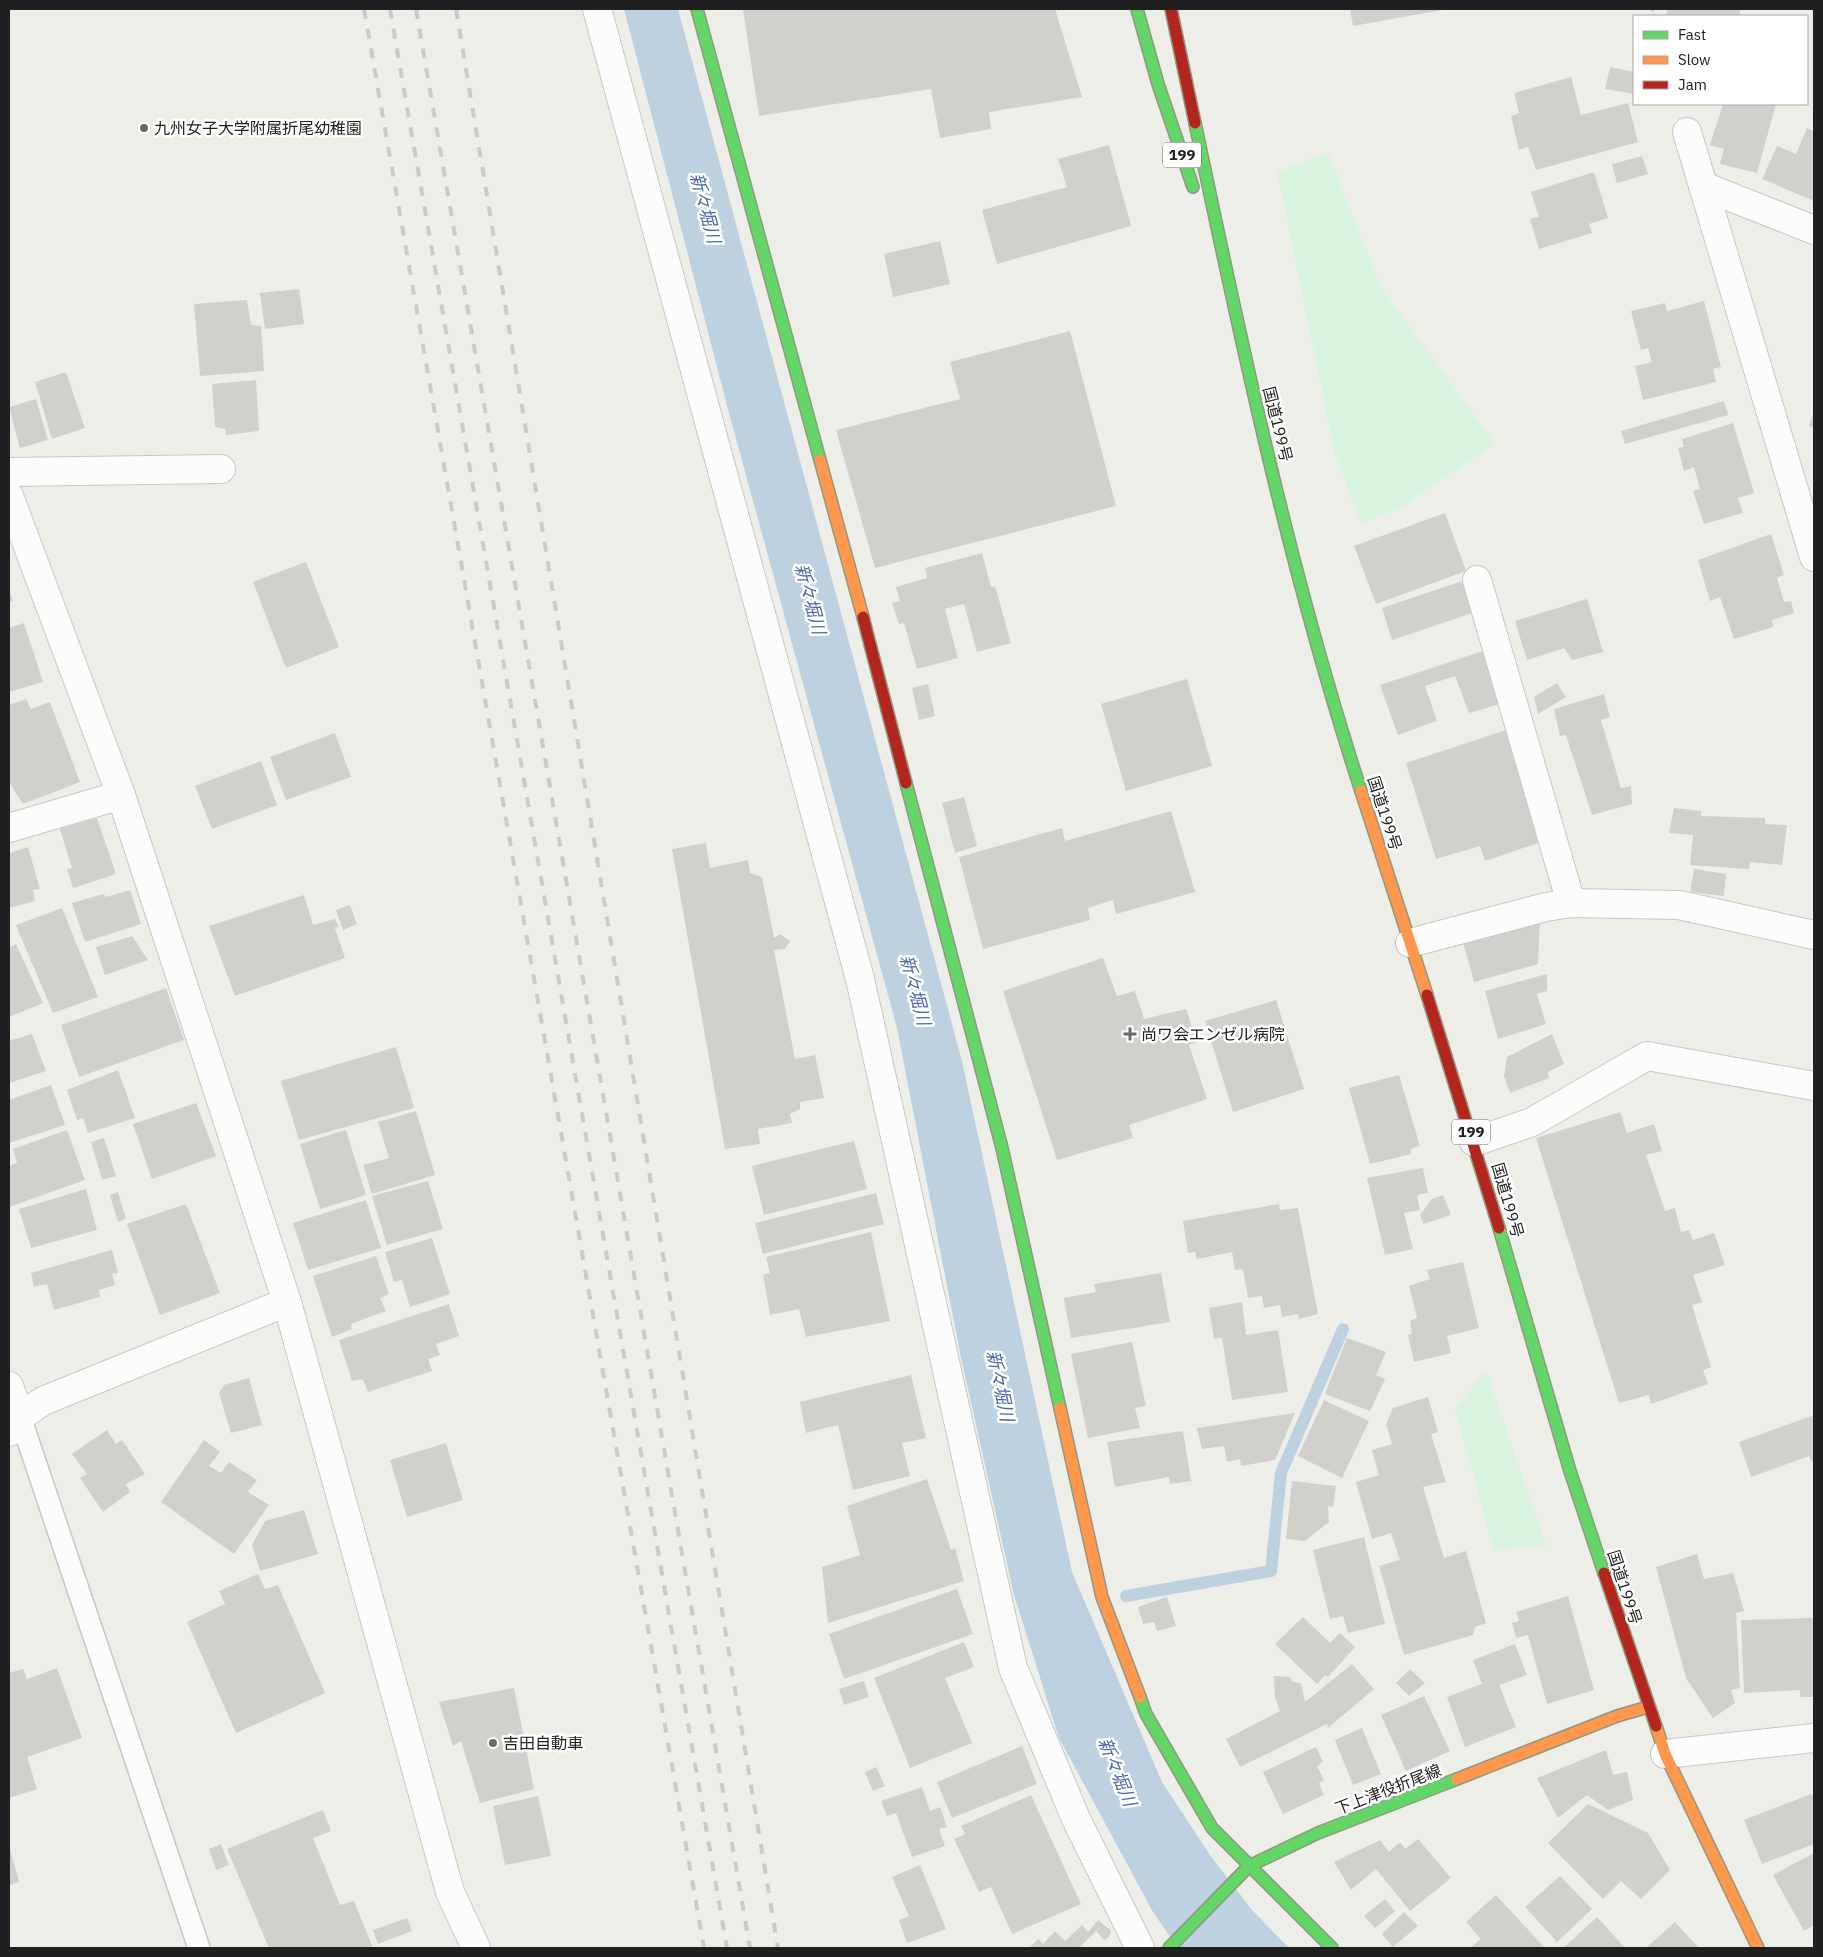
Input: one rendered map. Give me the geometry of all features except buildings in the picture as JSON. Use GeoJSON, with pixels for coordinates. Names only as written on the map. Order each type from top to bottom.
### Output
{"type":"FeatureCollection","features":[{"type":"Feature","properties":{"kind":"main road"},"geometry":{"type":"LineString","coordinates":[[697,9],[851,572],[1002,1148],[1102,1597],[1146,1714],[1212,1828],[1332,1948]]}},
{"type":"Feature","properties":{"kind":"main road","name":"国道199号"},"geometry":{"type":"LineString","coordinates":[[1137,9],[1158,84],[1232,300]]}},
{"type":"Feature","properties":{"kind":"main road","name":"国道199号"},"geometry":{"type":"LineString","coordinates":[[1171,9],[1232,300],[1295,562],[1353,767],[1474,1142],[1570,1471],[1648,1707],[1665,1754],[1758,1948]]}},
{"type":"Feature","properties":{"kind":"main road","name":"下上津役折尾線"},"geometry":{"type":"LineString","coordinates":[[1169,1948],[1234,1879],[1249,1866],[1327,1830],[1617,1716],[1648,1707]]}},
{"type":"Feature","properties":{"kind":"street"},"geometry":{"type":"LineString","coordinates":[[597,9],[860,979],[1013,1668],[1076,1818],[1140,1948]]}},
{"type":"Feature","properties":{"kind":"street"},"geometry":{"type":"LineString","coordinates":[[1687,132],[1814,557]]}},
{"type":"Feature","properties":{"kind":"street"},"geometry":{"type":"LineString","coordinates":[[1703,186],[1814,230]]}},
{"type":"Feature","properties":{"kind":"street"},"geometry":{"type":"LineString","coordinates":[[9,472],[221,469]]}},
{"type":"Feature","properties":{"kind":"street"},"geometry":{"type":"LineString","coordinates":[[9,496],[121,795],[287,1302],[450,1892],[476,1948]]}},
{"type":"Feature","properties":{"kind":"street"},"geometry":{"type":"LineString","coordinates":[[1476,580],[1571,903]]}},
{"type":"Feature","properties":{"kind":"street"},"geometry":{"type":"LineString","coordinates":[[9,828],[121,795]]}},
{"type":"Feature","properties":{"kind":"street"},"geometry":{"type":"LineString","coordinates":[[1410,944],[1546,906],[1571,903],[1678,905],[1814,935]]}},
{"type":"Feature","properties":{"kind":"street"},"geometry":{"type":"LineString","coordinates":[[1474,1142],[1532,1122],[1647,1056],[1814,1086]]}},
{"type":"Feature","properties":{"kind":"street"},"geometry":{"type":"LineString","coordinates":[[14,1425],[44,1401],[287,1302]]}},
{"type":"Feature","properties":{"kind":"street"},"geometry":{"type":"LineString","coordinates":[[9,1386],[14,1425]]}},
{"type":"Feature","properties":{"kind":"street"},"geometry":{"type":"LineString","coordinates":[[1665,1754],[1814,1738]]}},
{"type":"Feature","properties":{"kind":"lane"},"geometry":{"type":"LineString","coordinates":[[14,1425],[199,1948]]}},
{"type":"Feature","properties":{"kind":"green space"},"geometry":{"type":"Polygon","coordinates":[[[1328,153],[1381,287],[1495,444],[1397,510],[1361,523],[1335,454],[1277,172],[1328,153]]]}},
{"type":"Feature","properties":{"kind":"green space"},"geometry":{"type":"Polygon","coordinates":[[[1486,1370],[1546,1545],[1494,1551],[1455,1408],[1486,1370]]]}},
{"type":"Feature","properties":{"kind":"water","name":"新々堀川"},"geometry":{"type":"Polygon","coordinates":[[[624,9],[678,9],[962,1061],[1072,1572],[1162,1782],[1210,1855],[1252,1910],[1289,1948],[1178,1948],[1153,1912],[1059,1738],[1014,1595],[960,1353],[897,1028],[729,413],[624,9]]]}},
{"type":"Feature","properties":{"kind":"waterway"},"geometry":{"type":"LineString","coordinates":[[1126,1596],[1271,1571],[1281,1473],[1343,1329]]}},
{"type":"Feature","properties":{"kind":"railway"},"geometry":{"type":"LineString","coordinates":[[364,9],[704,1948]]}},
{"type":"Feature","properties":{"kind":"railway"},"geometry":{"type":"LineString","coordinates":[[390,9],[727,1948]]}},
{"type":"Feature","properties":{"kind":"railway"},"geometry":{"type":"LineString","coordinates":[[416,9],[750,1948]]}},
{"type":"Feature","properties":{"kind":"railway"},"geometry":{"type":"LineString","coordinates":[[456,9],[778,1948]]}},
{"type":"Feature","properties":{"kind":"traffic: fast"},"geometry":{"type":"LineString","coordinates":[[697,9],[820,460]]}},
{"type":"Feature","properties":{"kind":"traffic: fast"},"geometry":{"type":"LineString","coordinates":[[1137,9],[1158,84],[1193,187]]}},
{"type":"Feature","properties":{"kind":"traffic: fast"},"geometry":{"type":"LineString","coordinates":[[1195,123],[1269,459],[1312,626],[1335,709],[1361,791]]}},
{"type":"Feature","properties":{"kind":"traffic: fast"},"geometry":{"type":"LineString","coordinates":[[906,783],[1002,1148],[1060,1408]]}},
{"type":"Feature","properties":{"kind":"traffic: fast"},"geometry":{"type":"LineString","coordinates":[[1499,1228],[1570,1471],[1604,1573]]}},
{"type":"Feature","properties":{"kind":"traffic: fast"},"geometry":{"type":"LineString","coordinates":[[1140,1697],[1146,1714],[1212,1828],[1332,1948]]}},
{"type":"Feature","properties":{"kind":"traffic: fast"},"geometry":{"type":"LineString","coordinates":[[1169,1948],[1249,1866],[1318,1833],[1457,1779]]}},
{"type":"Feature","properties":{"kind":"traffic: slow"},"geometry":{"type":"LineString","coordinates":[[820,460],[863,617]]}},
{"type":"Feature","properties":{"kind":"traffic: slow"},"geometry":{"type":"LineString","coordinates":[[1361,791],[1427,995]]}},
{"type":"Feature","properties":{"kind":"traffic: slow"},"geometry":{"type":"LineString","coordinates":[[1060,1408],[1102,1597],[1140,1697]]}},
{"type":"Feature","properties":{"kind":"traffic: slow"},"geometry":{"type":"LineString","coordinates":[[1457,1779],[1617,1716],[1648,1707]]}},
{"type":"Feature","properties":{"kind":"traffic: slow"},"geometry":{"type":"LineString","coordinates":[[1656,1726],[1665,1754],[1758,1948]]}},
{"type":"Feature","properties":{"kind":"traffic: jam"},"geometry":{"type":"LineString","coordinates":[[1171,9],[1195,123]]}},
{"type":"Feature","properties":{"kind":"traffic: jam"},"geometry":{"type":"LineString","coordinates":[[863,617],[906,783]]}},
{"type":"Feature","properties":{"kind":"traffic: jam"},"geometry":{"type":"LineString","coordinates":[[1427,995],[1499,1228]]}},
{"type":"Feature","properties":{"kind":"traffic: jam"},"geometry":{"type":"LineString","coordinates":[[1604,1573],[1656,1726]]}},
{"type":"Feature","properties":{"kind":"place","name":"九州女子大学附属折尾幼稚園"},"geometry":{"type":"Point","coordinates":[144,128]}},
{"type":"Feature","properties":{"kind":"place","name":"尚ワ会エンゼル病院"},"geometry":{"type":"Point","coordinates":[1130,1034]}},
{"type":"Feature","properties":{"kind":"place","name":"吉田自動車"},"geometry":{"type":"Point","coordinates":[493,1743]}}]}
